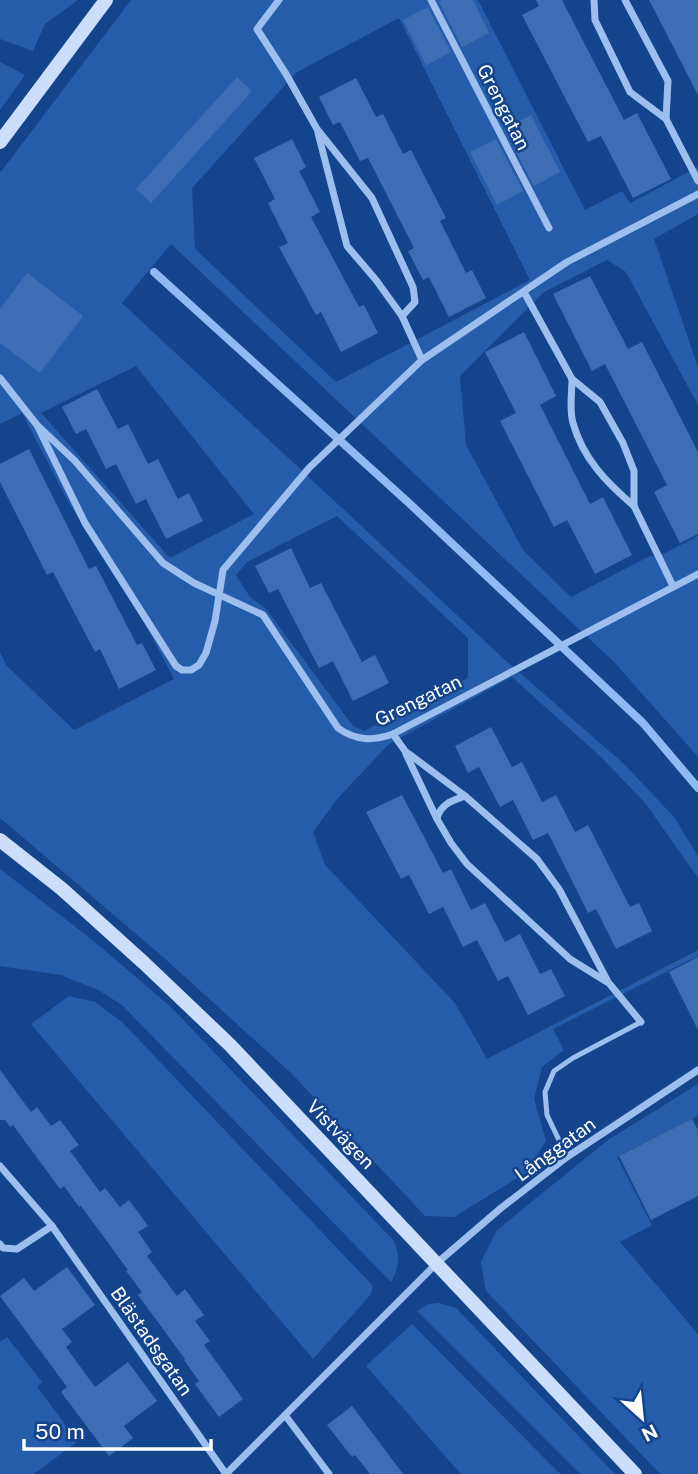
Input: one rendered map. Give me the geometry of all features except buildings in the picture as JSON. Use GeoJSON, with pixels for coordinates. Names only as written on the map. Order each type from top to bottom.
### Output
{"type":"FeatureCollection","features":[{"type":"Feature","properties":{"kind":"main road"},"geometry":{"type":"LineString","coordinates":[[0,142],[106,0]]}},
{"type":"Feature","properties":{"kind":"main road","name":"Vistvägen"},"geometry":{"type":"LineString","coordinates":[[0,840],[62,889],[144,962],[230,1045],[635,1474]]}},
{"type":"Feature","properties":{"kind":"street"},"geometry":{"type":"LineString","coordinates":[[279,0],[257,29],[317,129],[372,198],[387,226],[413,287],[415,302],[402,316]]}},
{"type":"Feature","properties":{"kind":"street","name":"Grengatan"},"geometry":{"type":"LineString","coordinates":[[431,0],[549,228]]}},
{"type":"Feature","properties":{"kind":"street"},"geometry":{"type":"LineString","coordinates":[[594,0],[595,20],[631,92],[666,118],[698,181]]}},
{"type":"Feature","properties":{"kind":"street"},"geometry":{"type":"LineString","coordinates":[[625,0],[668,81],[666,118]]}},
{"type":"Feature","properties":{"kind":"street"},"geometry":{"type":"LineString","coordinates":[[317,129],[347,246],[402,316],[422,360]]}},
{"type":"Feature","properties":{"kind":"street","name":"Grengatan"},"geometry":{"type":"LineString","coordinates":[[37,425],[85,523],[176,666],[182,670],[191,670],[199,665],[206,653],[215,621],[223,570],[309,468],[422,360],[566,262],[698,194]]}},
{"type":"Feature","properties":{"kind":"street"},"geometry":{"type":"LineString","coordinates":[[524,292],[572,379],[600,402],[623,443],[634,471],[634,506]]}},
{"type":"Feature","properties":{"kind":"street","name":"Grengatan"},"geometry":{"type":"LineString","coordinates":[[0,377],[37,425],[75,461],[163,563],[194,583],[263,615],[338,728],[348,736],[358,739],[383,738],[393,734],[698,574]]}},
{"type":"Feature","properties":{"kind":"street"},"geometry":{"type":"LineString","coordinates":[[572,379],[572,421],[584,452],[603,479],[634,506],[673,586]]}},
{"type":"Feature","properties":{"kind":"street"},"geometry":{"type":"LineString","coordinates":[[393,734],[405,751],[450,843],[467,864],[570,959],[608,982]]}},
{"type":"Feature","properties":{"kind":"street"},"geometry":{"type":"LineString","coordinates":[[405,751],[465,796],[537,859],[550,874],[608,982],[641,1022]]}},
{"type":"Feature","properties":{"kind":"street"},"geometry":{"type":"LineString","coordinates":[[437,818],[445,804],[465,796]]}},
{"type":"Feature","properties":{"kind":"street","name":"Långgatan"},"geometry":{"type":"LineString","coordinates":[[437,1264],[501,1208],[567,1157],[698,1070]]}},
{"type":"Feature","properties":{"kind":"street","name":"Blästadsgatan"},"geometry":{"type":"LineString","coordinates":[[0,1166],[52,1226],[226,1474],[437,1264]]}},
{"type":"Feature","properties":{"kind":"street"},"geometry":{"type":"LineString","coordinates":[[0,1244],[3,1248],[17,1249],[52,1226]]}},
{"type":"Feature","properties":{"kind":"street"},"geometry":{"type":"LineString","coordinates":[[285,1415],[329,1474]]}},
{"type":"Feature","properties":{"kind":"lane"},"geometry":{"type":"LineString","coordinates":[[567,1157],[547,1115],[545,1092],[554,1071],[641,1022]]}},
{"type":"Feature","properties":{"kind":"shaded area"},"geometry":{"type":"Polygon","coordinates":[[[0,0],[78,0],[45,24],[33,51],[0,39],[0,0]]]}},
{"type":"Feature","properties":{"kind":"shaded area"},"geometry":{"type":"Polygon","coordinates":[[[131,0],[478,0],[585,210],[622,191],[630,203],[698,167],[698,214],[654,239],[698,367],[698,405],[626,272],[607,260],[544,292],[460,376],[466,445],[523,550],[571,597],[648,557],[665,553],[698,536],[698,757],[616,664],[171,244],[122,303],[504,659],[625,765],[674,817],[698,856],[698,878],[646,804],[601,757],[512,677],[389,744],[337,799],[313,832],[325,865],[455,1003],[487,1059],[698,950],[698,956],[553,1029],[564,1050],[542,1067],[534,1099],[546,1141],[527,1172],[454,1217],[425,1216],[292,1074],[163,957],[0,818],[0,652],[6,665],[74,730],[174,679],[142,618],[69,503],[22,413],[0,424],[0,173],[131,0]],[[399,18],[297,72],[192,188],[195,249],[336,382],[530,280],[399,18]],[[136,366],[41,413],[170,558],[254,514],[136,366]],[[337,516],[247,562],[236,575],[250,597],[266,609],[353,726],[364,731],[468,678],[468,638],[337,516]]]}},
{"type":"Feature","properties":{"kind":"shaded area"},"geometry":{"type":"Polygon","coordinates":[[[0,62],[25,75],[0,110],[0,62]]]}},
{"type":"Feature","properties":{"kind":"shaded area"},"geometry":{"type":"Polygon","coordinates":[[[0,869],[90,938],[171,1007],[393,1240],[398,1261],[391,1282],[122,1005],[98,990],[61,975],[0,966],[0,869]]]}},
{"type":"Feature","properties":{"kind":"shaded area"},"geometry":{"type":"Polygon","coordinates":[[[69,996],[95,1002],[122,1022],[373,1286],[371,1294],[313,1359],[31,1024],[69,996]]]}},
{"type":"Feature","properties":{"kind":"shaded area"},"geometry":{"type":"Polygon","coordinates":[[[698,1084],[698,1116],[617,1157],[652,1225],[620,1242],[698,1334],[698,1474],[660,1474],[486,1291],[481,1262],[497,1230],[608,1140],[698,1084]]]}},
{"type":"Feature","properties":{"kind":"shaded area"},"geometry":{"type":"Polygon","coordinates":[[[439,1303],[456,1308],[615,1474],[580,1474],[417,1311],[429,1304],[439,1303]]]}},
{"type":"Feature","properties":{"kind":"shaded area"},"geometry":{"type":"Polygon","coordinates":[[[412,1324],[560,1474],[461,1474],[366,1366],[412,1324]]]}},
{"type":"Feature","properties":{"kind":"shaded area"},"geometry":{"type":"Polygon","coordinates":[[[7,1337],[42,1382],[37,1387],[78,1441],[34,1474],[0,1474],[0,1342],[7,1337]]]}},
{"type":"Feature","properties":{"kind":"waterway"},"geometry":{"type":"LineString","coordinates":[[154,272],[410,504],[643,723],[698,788]]}}]}
